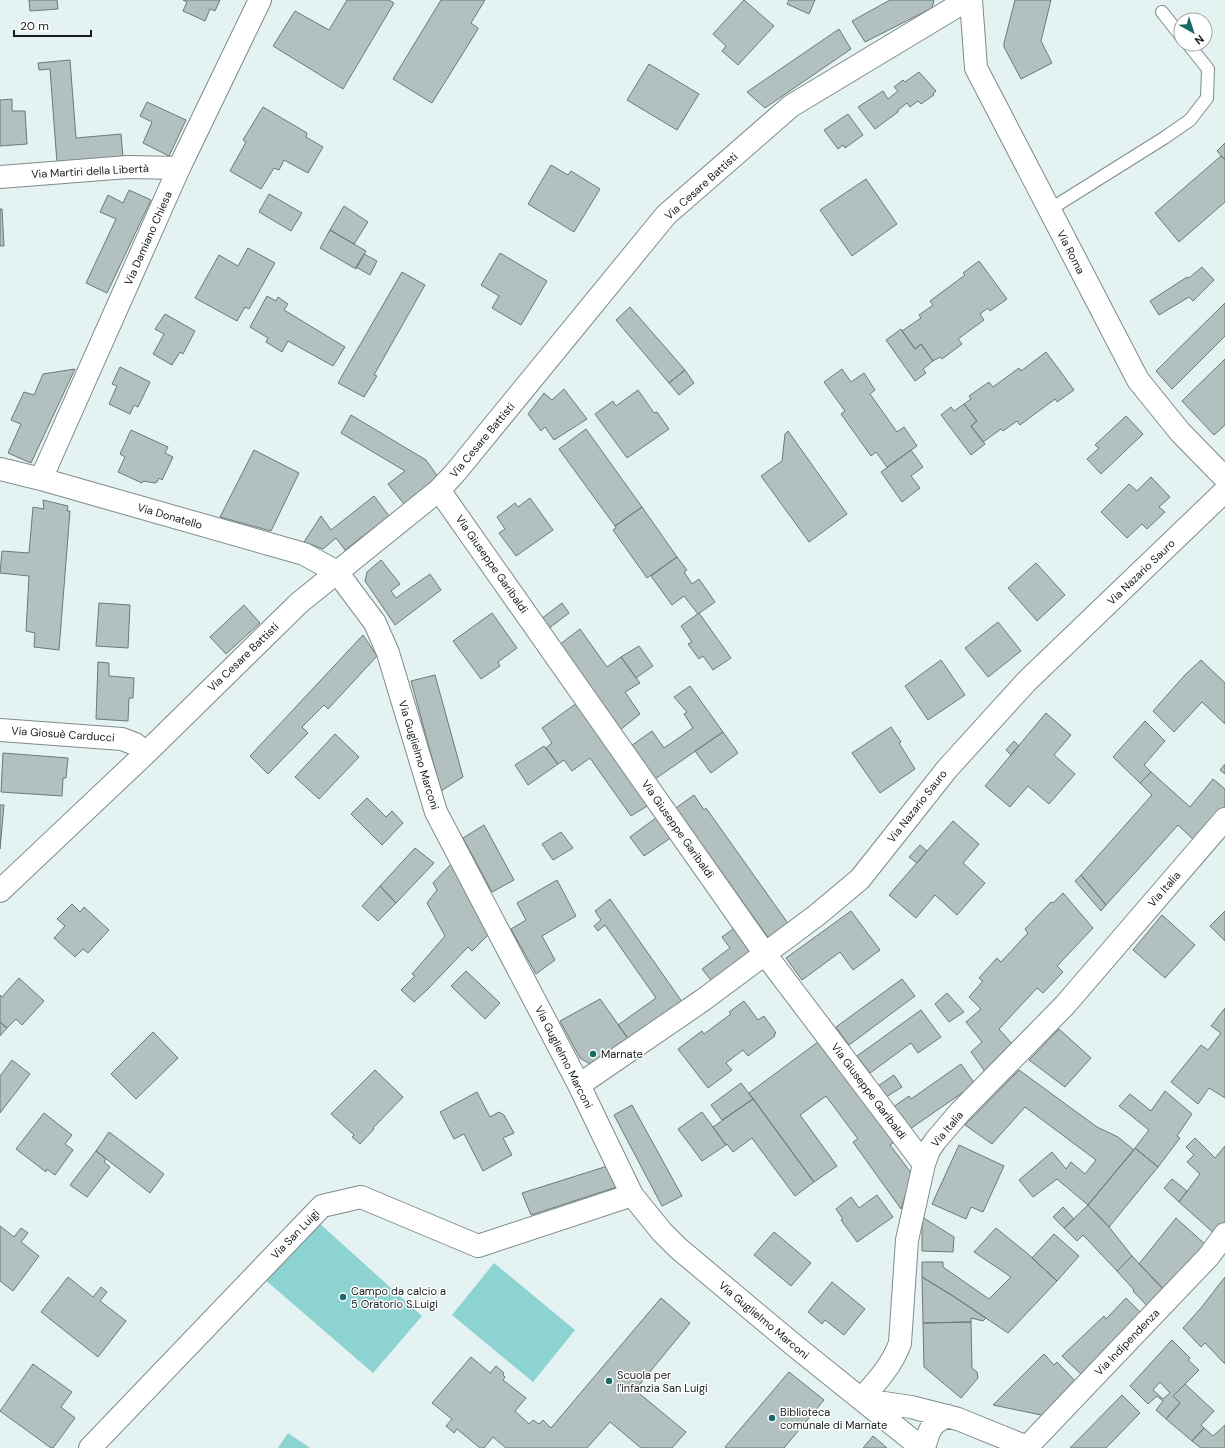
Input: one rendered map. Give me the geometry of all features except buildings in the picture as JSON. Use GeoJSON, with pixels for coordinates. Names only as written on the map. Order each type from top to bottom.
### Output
{"type":"FeatureCollection","features":[{"type":"Feature","properties":{"kind":"street","name":"Via Damiano Chiesa"},"geometry":{"type":"LineString","coordinates":[[41,479],[179,168],[260,0]]}},
{"type":"Feature","properties":{"kind":"street","name":"Via Cesare Battisti"},"geometry":{"type":"LineString","coordinates":[[0,891],[146,753],[299,603],[440,490],[666,215],[790,106],[967,0]]}},
{"type":"Feature","properties":{"kind":"street","name":"Via Roma"},"geometry":{"type":"LineString","coordinates":[[971,0],[976,68],[1138,380],[1180,432],[1225,478]]}},
{"type":"Feature","properties":{"kind":"street","name":"Via Martiri della Libertà"},"geometry":{"type":"LineString","coordinates":[[0,177],[128,167],[179,168]]}},
{"type":"Feature","properties":{"kind":"street","name":"Via Donatello"},"geometry":{"type":"LineString","coordinates":[[0,469],[41,479],[304,554],[337,572]]}},
{"type":"Feature","properties":{"kind":"street","name":"Via Giuseppe Garibaldi"},"geometry":{"type":"LineString","coordinates":[[440,490],[765,954],[924,1164]]}},
{"type":"Feature","properties":{"kind":"street","name":"Via Nazario Sauro"},"geometry":{"type":"LineString","coordinates":[[579,1085],[703,1000],[817,915],[860,879],[947,769],[1027,682],[1225,491]]}},
{"type":"Feature","properties":{"kind":"street","name":"Via Guglielmo Marconi"},"geometry":{"type":"LineString","coordinates":[[337,572],[375,623],[388,653],[436,812],[579,1085],[632,1195],[662,1232],[678,1248],[795,1346],[923,1448]]}},
{"type":"Feature","properties":{"kind":"street","name":"Via Giosuè Carducci"},"geometry":{"type":"LineString","coordinates":[[0,730],[128,740],[146,753]]}},
{"type":"Feature","properties":{"kind":"street","name":"Via Italia"},"geometry":{"type":"LineString","coordinates":[[861,1399],[890,1363],[897,1352],[900,1343],[907,1240],[924,1164],[929,1150],[947,1127],[1065,1005],[1225,819]]}},
{"type":"Feature","properties":{"kind":"street","name":"Via San Luigi"},"geometry":{"type":"LineString","coordinates":[[90,1448],[322,1206],[361,1197],[478,1246],[632,1195]]}},
{"type":"Feature","properties":{"kind":"street","name":"Via Indipendenza"},"geometry":{"type":"LineString","coordinates":[[1026,1448],[1209,1256],[1225,1234]]}},
{"type":"Feature","properties":{"kind":"street"},"geometry":{"type":"LineString","coordinates":[[861,1399],[911,1407],[948,1416],[1026,1448]]}},
{"type":"Feature","properties":{"kind":"street"},"geometry":{"type":"LineString","coordinates":[[923,1448],[932,1427],[937,1420],[948,1416]]}},
{"type":"Feature","properties":{"kind":"lane"},"geometry":{"type":"LineString","coordinates":[[1162,12],[1173,26]]}},
{"type":"Feature","properties":{"kind":"lane"},"geometry":{"type":"LineString","coordinates":[[1049,210],[1190,120],[1207,98],[1208,69],[1194,52]]}},
{"type":"Feature","properties":{"kind":"shaded area","name":"Campo da calcio a 5 Oratorio S.Luigi"},"geometry":{"type":"Polygon","coordinates":[[[318,1222],[422,1316],[373,1373],[263,1278],[318,1222]]]}},
{"type":"Feature","properties":{"kind":"shaded area"},"geometry":{"type":"Polygon","coordinates":[[[494,1263],[575,1330],[533,1382],[452,1315],[494,1263]]]}},
{"type":"Feature","properties":{"kind":"shaded area"},"geometry":{"type":"Polygon","coordinates":[[[288,1433],[310,1448],[278,1448],[288,1433]]]}},
{"type":"Feature","properties":{"kind":"place","name":"Marnate"},"geometry":{"type":"Point","coordinates":[593,1054]}},
{"type":"Feature","properties":{"kind":"place","name":"Campo da calcio a 5 Oratorio S.Luigi"},"geometry":{"type":"Point","coordinates":[343,1297]}},
{"type":"Feature","properties":{"kind":"place","name":"Scuola per l'infanzia San Luigi"},"geometry":{"type":"Point","coordinates":[609,1381]}},
{"type":"Feature","properties":{"kind":"place","name":"Biblioteca comunale di Marnate"},"geometry":{"type":"Point","coordinates":[772,1418]}}]}
